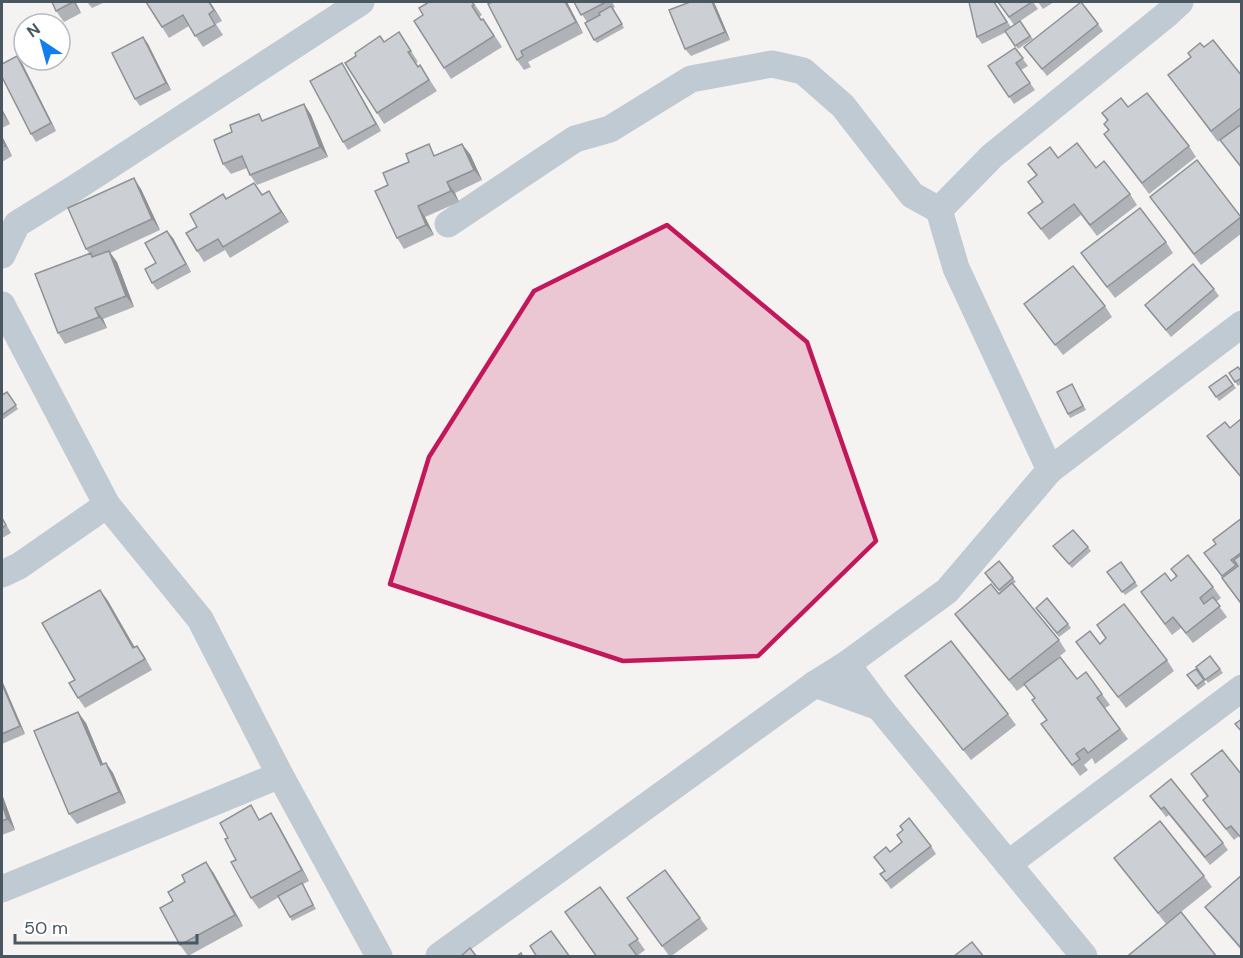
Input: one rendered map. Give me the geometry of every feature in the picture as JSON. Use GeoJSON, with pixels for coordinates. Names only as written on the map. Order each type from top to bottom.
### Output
{"type":"FeatureCollection","features":[{"type":"Feature","properties":{"kind":"street"},"geometry":{"type":"LineString","coordinates":[[2,255],[17,224],[362,2]]}},
{"type":"Feature","properties":{"kind":"street"},"geometry":{"type":"LineString","coordinates":[[939,210],[992,156],[1166,6]]}},
{"type":"Feature","properties":{"kind":"street"},"geometry":{"type":"LineString","coordinates":[[447,224],[575,140],[610,129],[691,79],[772,64],[803,71],[843,106],[912,195],[939,210],[956,268],[1050,470]]}},
{"type":"Feature","properties":{"kind":"street"},"geometry":{"type":"LineString","coordinates":[[2,305],[107,505],[200,619],[280,776],[380,957]]}},
{"type":"Feature","properties":{"kind":"street"},"geometry":{"type":"LineString","coordinates":[[439,957],[947,591],[1050,470],[1242,324]]}},
{"type":"Feature","properties":{"kind":"street"},"geometry":{"type":"LineString","coordinates":[[2,574],[19,566],[107,505]]}},
{"type":"Feature","properties":{"kind":"street"},"geometry":{"type":"LineString","coordinates":[[847,664],[879,707],[1084,957]]}},
{"type":"Feature","properties":{"kind":"street"},"geometry":{"type":"LineString","coordinates":[[815,684],[879,707]]}},
{"type":"Feature","properties":{"kind":"street"},"geometry":{"type":"LineString","coordinates":[[1008,864],[1242,688]]}},
{"type":"Feature","properties":{"kind":"street"},"geometry":{"type":"LineString","coordinates":[[2,889],[280,776]]}},
{"type":"Feature","properties":{"kind":"highlighted area"},"geometry":{"type":"Polygon","coordinates":[[[667,225],[807,342],[876,541],[758,656],[623,661],[390,584],[429,457],[534,291],[667,225]]]}},
{"type":"Feature","properties":{"kind":"building"},"geometry":{"type":"Polygon","coordinates":[[[52,2],[73,2],[56,11],[52,2]]]}},
{"type":"Feature","properties":{"kind":"building"},"geometry":{"type":"Polygon","coordinates":[[[146,2],[209,2],[214,10],[209,14],[215,25],[195,36],[183,15],[162,27],[146,2]]]}},
{"type":"Feature","properties":{"kind":"building"},"geometry":{"type":"Polygon","coordinates":[[[429,2],[472,2],[481,20],[483,19],[494,36],[444,68],[414,21],[423,15],[419,8],[429,2]]]}},
{"type":"Feature","properties":{"kind":"building"},"geometry":{"type":"Polygon","coordinates":[[[492,2],[565,2],[576,22],[521,51],[523,56],[517,60],[488,4],[492,2]]]}},
{"type":"Feature","properties":{"kind":"building"},"geometry":{"type":"Polygon","coordinates":[[[574,2],[606,2],[581,15],[574,2]]]}},
{"type":"Feature","properties":{"kind":"building"},"geometry":{"type":"Polygon","coordinates":[[[690,2],[712,2],[725,32],[685,49],[669,10],[690,2]]]}},
{"type":"Feature","properties":{"kind":"building"},"geometry":{"type":"Polygon","coordinates":[[[969,2],[994,2],[1007,22],[977,37],[969,2]]]}},
{"type":"Feature","properties":{"kind":"building"},"geometry":{"type":"Polygon","coordinates":[[[998,2],[1032,2],[1009,17],[998,2]]]}},
{"type":"Feature","properties":{"kind":"building"},"geometry":{"type":"Polygon","coordinates":[[[1081,2],[1098,24],[1042,69],[1024,47],[1081,2]]]}},
{"type":"Feature","properties":{"kind":"building"},"geometry":{"type":"Polygon","coordinates":[[[611,6],[622,24],[594,40],[585,23],[611,6]]]}},
{"type":"Feature","properties":{"kind":"building"},"geometry":{"type":"Polygon","coordinates":[[[1020,21],[1030,36],[1015,46],[1005,31],[1020,21]]]}},
{"type":"Feature","properties":{"kind":"building"},"geometry":{"type":"Polygon","coordinates":[[[399,32],[411,51],[408,52],[418,67],[420,65],[429,80],[377,113],[345,63],[356,56],[355,53],[380,36],[384,42],[399,32]]]}},
{"type":"Feature","properties":{"kind":"building"},"geometry":{"type":"Polygon","coordinates":[[[143,37],[166,83],[135,99],[112,53],[143,37]]]}},
{"type":"Feature","properties":{"kind":"building"},"geometry":{"type":"Polygon","coordinates":[[[1213,40],[1242,76],[1242,107],[1211,131],[1168,75],[1191,57],[1188,53],[1200,43],[1204,47],[1213,40]]]}},
{"type":"Feature","properties":{"kind":"building"},"geometry":{"type":"Polygon","coordinates":[[[1015,48],[1023,58],[1016,63],[1030,83],[1009,97],[988,66],[1015,48]]]}},
{"type":"Feature","properties":{"kind":"building"},"geometry":{"type":"Polygon","coordinates":[[[12,59],[12,72],[25,72],[51,123],[31,134],[2,77],[2,64],[12,59]]]}},
{"type":"Feature","properties":{"kind":"building"},"geometry":{"type":"Polygon","coordinates":[[[342,63],[376,124],[343,142],[310,81],[342,63]]]}},
{"type":"Feature","properties":{"kind":"building"},"geometry":{"type":"Polygon","coordinates":[[[1147,93],[1189,146],[1142,183],[1104,134],[1109,130],[1104,124],[1108,120],[1102,113],[1121,98],[1128,107],[1147,93]]]}},
{"type":"Feature","properties":{"kind":"building"},"geometry":{"type":"Polygon","coordinates":[[[304,104],[320,147],[250,175],[242,156],[223,164],[214,140],[232,132],[230,125],[259,114],[262,121],[304,104]]]}},
{"type":"Feature","properties":{"kind":"building"},"geometry":{"type":"Polygon","coordinates":[[[1242,124],[1242,168],[1220,140],[1242,124]]]}},
{"type":"Feature","properties":{"kind":"building"},"geometry":{"type":"Polygon","coordinates":[[[1077,143],[1096,168],[1104,161],[1130,194],[1090,225],[1074,204],[1041,229],[1028,213],[1043,202],[1028,182],[1037,175],[1028,164],[1050,147],[1058,158],[1077,143]]]}},
{"type":"Feature","properties":{"kind":"building"},"geometry":{"type":"Polygon","coordinates":[[[429,144],[434,156],[462,144],[474,170],[447,182],[451,191],[418,206],[426,225],[397,238],[375,191],[388,185],[383,173],[409,162],[406,154],[429,144]]]}},
{"type":"Feature","properties":{"kind":"building"},"geometry":{"type":"Polygon","coordinates":[[[1197,160],[1241,217],[1194,254],[1150,197],[1197,160]]]}},
{"type":"Feature","properties":{"kind":"building"},"geometry":{"type":"Polygon","coordinates":[[[134,178],[152,219],[86,249],[68,208],[134,178]]]}},
{"type":"Feature","properties":{"kind":"building"},"geometry":{"type":"Polygon","coordinates":[[[254,183],[262,195],[269,191],[281,212],[223,247],[218,239],[197,251],[186,233],[197,227],[190,214],[223,194],[226,199],[254,183]]]}},
{"type":"Feature","properties":{"kind":"building"},"geometry":{"type":"Polygon","coordinates":[[[1140,208],[1166,242],[1107,287],[1081,253],[1140,208]]]}},
{"type":"Feature","properties":{"kind":"building"},"geometry":{"type":"Polygon","coordinates":[[[167,231],[186,264],[152,283],[145,269],[156,263],[145,243],[167,231]]]}},
{"type":"Feature","properties":{"kind":"building"},"geometry":{"type":"Polygon","coordinates":[[[109,251],[126,296],[95,308],[99,317],[58,333],[35,274],[91,253],[92,257],[109,251]]]}},
{"type":"Feature","properties":{"kind":"building"},"geometry":{"type":"Polygon","coordinates":[[[1193,264],[1214,289],[1166,330],[1145,305],[1193,264]]]}},
{"type":"Feature","properties":{"kind":"building"},"geometry":{"type":"Polygon","coordinates":[[[1073,266],[1105,306],[1055,345],[1024,304],[1073,266]]]}},
{"type":"Feature","properties":{"kind":"building"},"geometry":{"type":"Polygon","coordinates":[[[1238,367],[1242,372],[1242,378],[1235,382],[1229,373],[1238,367]]]}},
{"type":"Feature","properties":{"kind":"building"},"geometry":{"type":"Polygon","coordinates":[[[1226,375],[1233,385],[1216,397],[1209,387],[1226,375]]]}},
{"type":"Feature","properties":{"kind":"building"},"geometry":{"type":"Polygon","coordinates":[[[1072,384],[1083,406],[1068,414],[1057,392],[1072,384]]]}},
{"type":"Feature","properties":{"kind":"building"},"geometry":{"type":"Polygon","coordinates":[[[7,392],[16,405],[2,415],[2,395],[7,392]]]}},
{"type":"Feature","properties":{"kind":"building"},"geometry":{"type":"Polygon","coordinates":[[[1242,418],[1242,478],[1207,436],[1225,422],[1230,428],[1242,418]]]}},
{"type":"Feature","properties":{"kind":"building"},"geometry":{"type":"Polygon","coordinates":[[[1242,518],[1242,552],[1231,560],[1236,565],[1222,576],[1204,553],[1216,544],[1213,540],[1242,518]]]}},
{"type":"Feature","properties":{"kind":"building"},"geometry":{"type":"Polygon","coordinates":[[[1073,530],[1088,547],[1069,564],[1053,546],[1073,530]]]}},
{"type":"Feature","properties":{"kind":"building"},"geometry":{"type":"Polygon","coordinates":[[[1242,554],[1242,601],[1240,602],[1222,578],[1238,566],[1234,560],[1242,554]]]}},
{"type":"Feature","properties":{"kind":"building"},"geometry":{"type":"Polygon","coordinates":[[[1188,555],[1213,587],[1200,598],[1204,604],[1213,597],[1220,606],[1186,633],[1173,617],[1165,624],[1141,592],[1165,573],[1171,581],[1177,576],[1171,569],[1188,555]]]}},
{"type":"Feature","properties":{"kind":"building"},"geometry":{"type":"Polygon","coordinates":[[[999,561],[1013,578],[999,590],[985,573],[999,561]]]}},
{"type":"Feature","properties":{"kind":"building"},"geometry":{"type":"Polygon","coordinates":[[[1121,562],[1135,582],[1122,592],[1107,572],[1121,562]]]}},
{"type":"Feature","properties":{"kind":"building"},"geometry":{"type":"Polygon","coordinates":[[[1012,583],[1059,640],[1009,680],[955,614],[991,584],[999,594],[1012,583]]]}},
{"type":"Feature","properties":{"kind":"building"},"geometry":{"type":"Polygon","coordinates":[[[100,590],[133,648],[137,646],[145,659],[78,698],[69,683],[75,680],[42,623],[100,590]]]}},
{"type":"Feature","properties":{"kind":"building"},"geometry":{"type":"Polygon","coordinates":[[[1047,598],[1068,624],[1057,633],[1036,608],[1047,598]]]}},
{"type":"Feature","properties":{"kind":"building"},"geometry":{"type":"Polygon","coordinates":[[[1124,604],[1167,660],[1118,697],[1076,642],[1090,631],[1100,644],[1106,638],[1097,625],[1124,604]]]}},
{"type":"Feature","properties":{"kind":"building"},"geometry":{"type":"Polygon","coordinates":[[[951,641],[1008,714],[963,750],[905,676],[951,641]]]}},
{"type":"Feature","properties":{"kind":"building"},"geometry":{"type":"Polygon","coordinates":[[[1210,656],[1220,669],[1205,680],[1196,667],[1210,656]]]}},
{"type":"Feature","properties":{"kind":"building"},"geometry":{"type":"Polygon","coordinates":[[[1060,657],[1077,679],[1086,672],[1102,694],[1097,698],[1120,729],[1088,753],[1084,748],[1076,754],[1080,759],[1072,765],[1041,724],[1047,720],[1032,700],[1035,698],[1024,684],[1060,657]]]}},
{"type":"Feature","properties":{"kind":"building"},"geometry":{"type":"Polygon","coordinates":[[[1196,669],[1204,680],[1196,686],[1187,675],[1196,669]]]}},
{"type":"Feature","properties":{"kind":"building"},"geometry":{"type":"Polygon","coordinates":[[[2,684],[20,726],[2,734],[2,684]]]}},
{"type":"Feature","properties":{"kind":"building"},"geometry":{"type":"Polygon","coordinates":[[[78,712],[101,765],[106,763],[119,792],[69,814],[34,731],[78,712]]]}},
{"type":"Feature","properties":{"kind":"building"},"geometry":{"type":"Polygon","coordinates":[[[1242,719],[1242,732],[1235,724],[1242,719]]]}},
{"type":"Feature","properties":{"kind":"building"},"geometry":{"type":"Polygon","coordinates":[[[1222,750],[1242,775],[1242,839],[1231,826],[1226,829],[1203,800],[1208,796],[1191,774],[1222,750]]]}},
{"type":"Feature","properties":{"kind":"building"},"geometry":{"type":"Polygon","coordinates":[[[1171,779],[1223,843],[1205,857],[1164,807],[1161,809],[1150,796],[1171,779]]]}},
{"type":"Feature","properties":{"kind":"building"},"geometry":{"type":"Polygon","coordinates":[[[2,804],[7,819],[2,821],[2,804]]]}},
{"type":"Feature","properties":{"kind":"building"},"geometry":{"type":"Polygon","coordinates":[[[251,805],[259,820],[271,813],[302,870],[251,898],[231,862],[236,860],[220,823],[251,805]]]}},
{"type":"Feature","properties":{"kind":"building"},"geometry":{"type":"Polygon","coordinates":[[[909,818],[931,846],[886,881],[880,874],[885,871],[874,857],[886,847],[890,852],[902,842],[897,835],[903,830],[900,826],[909,818]]]}},
{"type":"Feature","properties":{"kind":"building"},"geometry":{"type":"Polygon","coordinates":[[[1160,821],[1204,876],[1158,913],[1114,858],[1160,821]]]}},
{"type":"Feature","properties":{"kind":"building"},"geometry":{"type":"Polygon","coordinates":[[[206,862],[235,915],[180,945],[160,908],[173,901],[168,892],[185,882],[182,875],[206,862]]]}},
{"type":"Feature","properties":{"kind":"building"},"geometry":{"type":"Polygon","coordinates":[[[665,870],[700,918],[662,946],[627,898],[665,870]]]}},
{"type":"Feature","properties":{"kind":"building"},"geometry":{"type":"Polygon","coordinates":[[[1242,875],[1242,949],[1205,907],[1242,875]]]}},
{"type":"Feature","properties":{"kind":"building"},"geometry":{"type":"Polygon","coordinates":[[[302,883],[313,905],[290,917],[278,896],[302,883]]]}},
{"type":"Feature","properties":{"kind":"building"},"geometry":{"type":"Polygon","coordinates":[[[600,887],[638,939],[629,945],[638,957],[597,957],[565,912],[600,887]]]}},
{"type":"Feature","properties":{"kind":"building"},"geometry":{"type":"Polygon","coordinates":[[[1181,912],[1217,957],[1130,957],[1129,955],[1181,912]]]}},
{"type":"Feature","properties":{"kind":"building"},"geometry":{"type":"Polygon","coordinates":[[[551,931],[570,957],[537,957],[530,946],[551,931]]]}},
{"type":"Feature","properties":{"kind":"building"},"geometry":{"type":"Polygon","coordinates":[[[972,942],[984,957],[953,957],[972,942]]]}},
{"type":"Feature","properties":{"kind":"building"},"geometry":{"type":"Polygon","coordinates":[[[470,948],[477,957],[460,957],[470,948]]]}}]}
